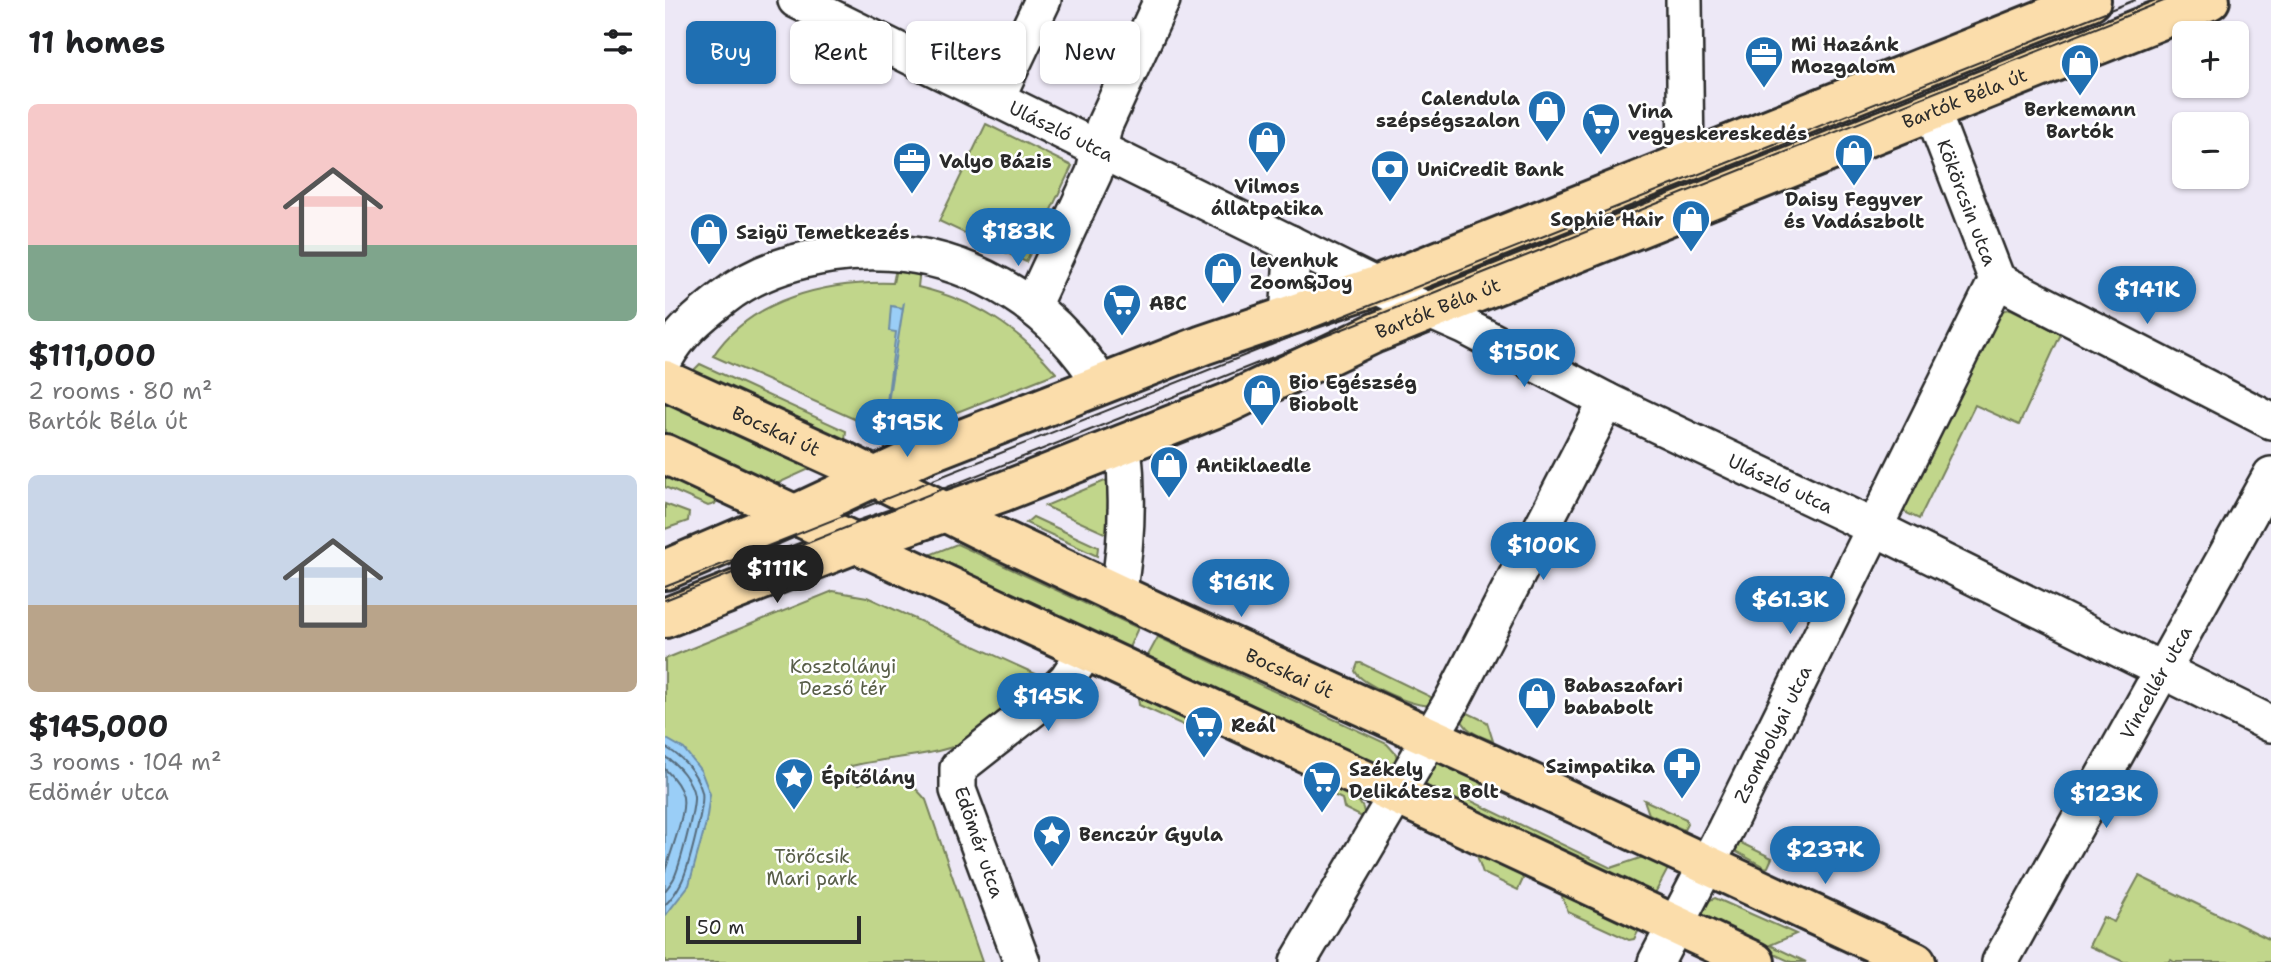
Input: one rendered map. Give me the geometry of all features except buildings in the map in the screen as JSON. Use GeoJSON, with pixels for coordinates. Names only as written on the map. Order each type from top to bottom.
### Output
{"type":"FeatureCollection","features":[{"type":"Feature","properties":{"kind":"main road"},"geometry":{"type":"LineString","coordinates":[[665,570],[796,514],[924,454],[1203,345],[1376,286],[2091,0]]}},
{"type":"Feature","properties":{"kind":"main road","name":"Bartók Béla út"},"geometry":{"type":"LineString","coordinates":[[669,614],[945,513],[1228,403],[1375,333],[1428,311],[2210,0]]}},
{"type":"Feature","properties":{"kind":"main road","name":"Bocskai út"},"geometry":{"type":"LineString","coordinates":[[665,380],[876,477],[945,513],[1118,594],[1916,962]]}},
{"type":"Feature","properties":{"kind":"main road"},"geometry":{"type":"LineString","coordinates":[[665,454],[1755,962]]}},
{"type":"Feature","properties":{"kind":"main road"},"geometry":{"type":"LineString","coordinates":[[796,514],[863,509],[945,513]]}},
{"type":"Feature","properties":{"kind":"street","name":"Ulászló utca"},"geometry":{"type":"LineString","coordinates":[[796,0],[1376,286],[1466,327],[1607,401],[1875,528],[2271,724]]}},
{"type":"Feature","properties":{"kind":"street"},"geometry":{"type":"LineString","coordinates":[[996,99],[1042,0]]}},
{"type":"Feature","properties":{"kind":"street"},"geometry":{"type":"LineString","coordinates":[[1032,306],[1094,173],[1104,125],[1162,0]]}},
{"type":"Feature","properties":{"kind":"street"},"geometry":{"type":"LineString","coordinates":[[1684,0],[1686,162]]}},
{"type":"Feature","properties":{"kind":"street","name":"Kökörcsin utca"},"geometry":{"type":"LineString","coordinates":[[1932,111],[1997,280],[2271,421]]}},
{"type":"Feature","properties":{"kind":"street"},"geometry":{"type":"LineString","coordinates":[[1288,317],[1293,256],[1290,243]]}},
{"type":"Feature","properties":{"kind":"street"},"geometry":{"type":"LineString","coordinates":[[665,359],[681,334],[707,311],[742,285],[784,265],[848,252],[894,251],[954,264],[1006,288],[1032,306],[1089,365],[1101,384]]}},
{"type":"Feature","properties":{"kind":"street","name":"Zsombolyai utca"},"geometry":{"type":"LineString","coordinates":[[1656,962],[1708,864],[1997,280]]}},
{"type":"Feature","properties":{"kind":"street"},"geometry":{"type":"LineString","coordinates":[[1298,962],[1452,701],[1607,401]]}},
{"type":"Feature","properties":{"kind":"street"},"geometry":{"type":"LineString","coordinates":[[1118,594],[1125,553],[1128,502],[1123,444]]}},
{"type":"Feature","properties":{"kind":"street","name":"Vincellér utca"},"geometry":{"type":"LineString","coordinates":[[2000,962],[2271,475]]}},
{"type":"Feature","properties":{"kind":"street","name":"Edömér utca"},"geometry":{"type":"LineString","coordinates":[[1023,962],[958,790],[958,768],[1052,694],[1067,679],[1086,651]]}},
{"type":"Feature","properties":{"kind":"green space"},"geometry":{"type":"Polygon","coordinates":[[[986,124],[1072,166],[1026,262],[939,221],[986,124]]]}},
{"type":"Feature","properties":{"kind":"green space"},"geometry":{"type":"Polygon","coordinates":[[[897,264],[920,269],[918,287],[959,300],[995,318],[1026,342],[1056,373],[909,431],[881,431],[713,356],[729,336],[770,307],[793,297],[843,285],[893,283],[897,264]]]}},
{"type":"Feature","properties":{"kind":"green space"},"geometry":{"type":"Polygon","coordinates":[[[2011,309],[2061,334],[2019,425],[1975,405],[1919,519],[1894,507],[1989,313],[2011,309]]]}},
{"type":"Feature","properties":{"kind":"green space"},"geometry":{"type":"Polygon","coordinates":[[[700,364],[846,431],[845,440],[693,371],[700,364]]]}},
{"type":"Feature","properties":{"kind":"green space"},"geometry":{"type":"Polygon","coordinates":[[[665,397],[816,466],[772,486],[668,436],[665,432],[665,397]]]}},
{"type":"Feature","properties":{"kind":"green space"},"geometry":{"type":"Polygon","coordinates":[[[665,476],[717,500],[715,504],[708,506],[665,487],[665,476]]]}},
{"type":"Feature","properties":{"kind":"green space"},"geometry":{"type":"Polygon","coordinates":[[[1112,478],[1113,537],[1045,506],[1112,478]]]}},
{"type":"Feature","properties":{"kind":"green space"},"geometry":{"type":"Polygon","coordinates":[[[665,504],[689,513],[688,521],[665,529],[665,504]]]}},
{"type":"Feature","properties":{"kind":"green space"},"geometry":{"type":"Polygon","coordinates":[[[1033,517],[1098,547],[1097,556],[1026,523],[1033,517]]]}},
{"type":"Feature","properties":{"kind":"green space"},"geometry":{"type":"Polygon","coordinates":[[[957,544],[1138,628],[1127,652],[924,557],[957,544]]]}},
{"type":"Feature","properties":{"kind":"green space"},"geometry":{"type":"Polygon","coordinates":[[[833,591],[867,597],[1049,680],[994,725],[963,744],[851,766],[859,784],[880,777],[896,777],[911,784],[926,800],[982,962],[665,962],[665,659],[833,591]]]}},
{"type":"Feature","properties":{"kind":"green space"},"geometry":{"type":"Polygon","coordinates":[[[1158,637],[1387,744],[1396,754],[1397,761],[1387,771],[1145,661],[1158,637]]]}},
{"type":"Feature","properties":{"kind":"green space"},"geometry":{"type":"Polygon","coordinates":[[[1358,663],[1435,699],[1429,705],[1422,705],[1389,694],[1359,676],[1355,671],[1358,663]]]}},
{"type":"Feature","properties":{"kind":"green space"},"geometry":{"type":"Polygon","coordinates":[[[1138,697],[1194,723],[1194,730],[1139,705],[1138,697]]]}},
{"type":"Feature","properties":{"kind":"green space"},"geometry":{"type":"Polygon","coordinates":[[[1459,712],[1487,722],[1493,741],[1467,728],[1459,712]]]}},
{"type":"Feature","properties":{"kind":"green space"},"geometry":{"type":"Polygon","coordinates":[[[1441,761],[1485,782],[1480,788],[1463,797],[1611,868],[1649,855],[1670,865],[1653,897],[1429,793],[1427,774],[1441,761]]]}},
{"type":"Feature","properties":{"kind":"green space"},"geometry":{"type":"Polygon","coordinates":[[[1327,784],[1358,800],[1364,811],[1364,818],[1344,808],[1342,799],[1323,790],[1327,784]]]}},
{"type":"Feature","properties":{"kind":"green space"},"geometry":{"type":"Polygon","coordinates":[[[1644,800],[1686,819],[1684,830],[1649,814],[1644,800]]]}},
{"type":"Feature","properties":{"kind":"green space"},"geometry":{"type":"Polygon","coordinates":[[[1733,839],[1772,858],[1768,867],[1735,851],[1733,839]]]}},
{"type":"Feature","properties":{"kind":"green space"},"geometry":{"type":"Polygon","coordinates":[[[1476,853],[1521,875],[1523,879],[1518,890],[1483,873],[1476,853]]]}},
{"type":"Feature","properties":{"kind":"green space"},"geometry":{"type":"Polygon","coordinates":[[[2139,876],[2271,940],[2271,962],[2124,962],[2089,946],[2103,917],[2114,922],[2139,876]]]}},
{"type":"Feature","properties":{"kind":"green space"},"geometry":{"type":"Polygon","coordinates":[[[1565,895],[1639,930],[1634,939],[1629,940],[1568,912],[1562,897],[1565,895]]]}},
{"type":"Feature","properties":{"kind":"green space"},"geometry":{"type":"Polygon","coordinates":[[[1715,898],[1796,934],[1770,945],[1806,962],[1791,962],[1708,923],[1703,916],[1703,908],[1705,902],[1715,898]]]}},
{"type":"Feature","properties":{"kind":"water"},"geometry":{"type":"Polygon","coordinates":[[[904,302],[888,402],[887,402],[896,332],[889,331],[891,306],[903,308],[904,302]]]}},
{"type":"Feature","properties":{"kind":"water"},"geometry":{"type":"Polygon","coordinates":[[[665,738],[684,749],[701,771],[710,794],[706,823],[689,885],[665,916],[665,738]]]}},
{"type":"Feature","properties":{"kind":"tram line"},"geometry":{"type":"LineString","coordinates":[[665,587],[2135,0]]}},
{"type":"Feature","properties":{"kind":"tram line"},"geometry":{"type":"LineString","coordinates":[[665,600],[2166,0]]}},
{"type":"Feature","properties":{"kind":"place","name":"Mi Hazánk Mozgalom"},"geometry":{"type":"Point","coordinates":[1764,89]}},
{"type":"Feature","properties":{"kind":"place","name":"Berkemann Bartók"},"geometry":{"type":"Point","coordinates":[2080,97]}},
{"type":"Feature","properties":{"kind":"place","name":"Calendula szépségszalon"},"geometry":{"type":"Point","coordinates":[1547,143]}},
{"type":"Feature","properties":{"kind":"place","name":"Vina vegyeskereskedés"},"geometry":{"type":"Point","coordinates":[1601,156]}},
{"type":"Feature","properties":{"kind":"place","name":"Vilmos állatpatika"},"geometry":{"type":"Point","coordinates":[1267,174]}},
{"type":"Feature","properties":{"kind":"place","name":"Daisy Fegyver és Vadászbolt"},"geometry":{"type":"Point","coordinates":[1854,187]}},
{"type":"Feature","properties":{"kind":"place","name":"Valyo Bázis"},"geometry":{"type":"Point","coordinates":[912,195]}},
{"type":"Feature","properties":{"kind":"place","name":"UniCredit Bank"},"geometry":{"type":"Point","coordinates":[1390,203]}},
{"type":"Feature","properties":{"kind":"place","name":"Sophie Hair"},"geometry":{"type":"Point","coordinates":[1691,253]}},
{"type":"Feature","properties":{"kind":"place","name":"Szigü Temetkezés"},"geometry":{"type":"Point","coordinates":[709,266]}},
{"type":"Feature","properties":{"kind":"place","name":"levenhuk Zoom&Joy"},"geometry":{"type":"Point","coordinates":[1223,305]}},
{"type":"Feature","properties":{"kind":"place","name":"ABC"},"geometry":{"type":"Point","coordinates":[1122,337]}},
{"type":"Feature","properties":{"kind":"place","name":"Bio Egészség Biobolt"},"geometry":{"type":"Point","coordinates":[1262,427]}},
{"type":"Feature","properties":{"kind":"place","name":"Antiklaedle"},"geometry":{"type":"Point","coordinates":[1169,499]}},
{"type":"Feature","properties":{"kind":"place","name":"Babaszafari bababolt"},"geometry":{"type":"Point","coordinates":[1537,730]}},
{"type":"Feature","properties":{"kind":"place","name":"Reál"},"geometry":{"type":"Point","coordinates":[1204,759]}},
{"type":"Feature","properties":{"kind":"place","name":"Szimpatika"},"geometry":{"type":"Point","coordinates":[1682,800]}},
{"type":"Feature","properties":{"kind":"place","name":"Építőlány"},"geometry":{"type":"Point","coordinates":[794,811]}},
{"type":"Feature","properties":{"kind":"place","name":"Székely Delikátesz Bolt"},"geometry":{"type":"Point","coordinates":[1322,814]}},
{"type":"Feature","properties":{"kind":"place","name":"Benczúr Gyula"},"geometry":{"type":"Point","coordinates":[1052,868]}},
{"type":"Feature","properties":{"kind":"park label","name":"Kosztolányi Dezső tér"},"geometry":{"type":"Point","coordinates":[843,677]}},
{"type":"Feature","properties":{"kind":"park label","name":"Törőcsik Mari park"},"geometry":{"type":"Point","coordinates":[812,867]}}]}
